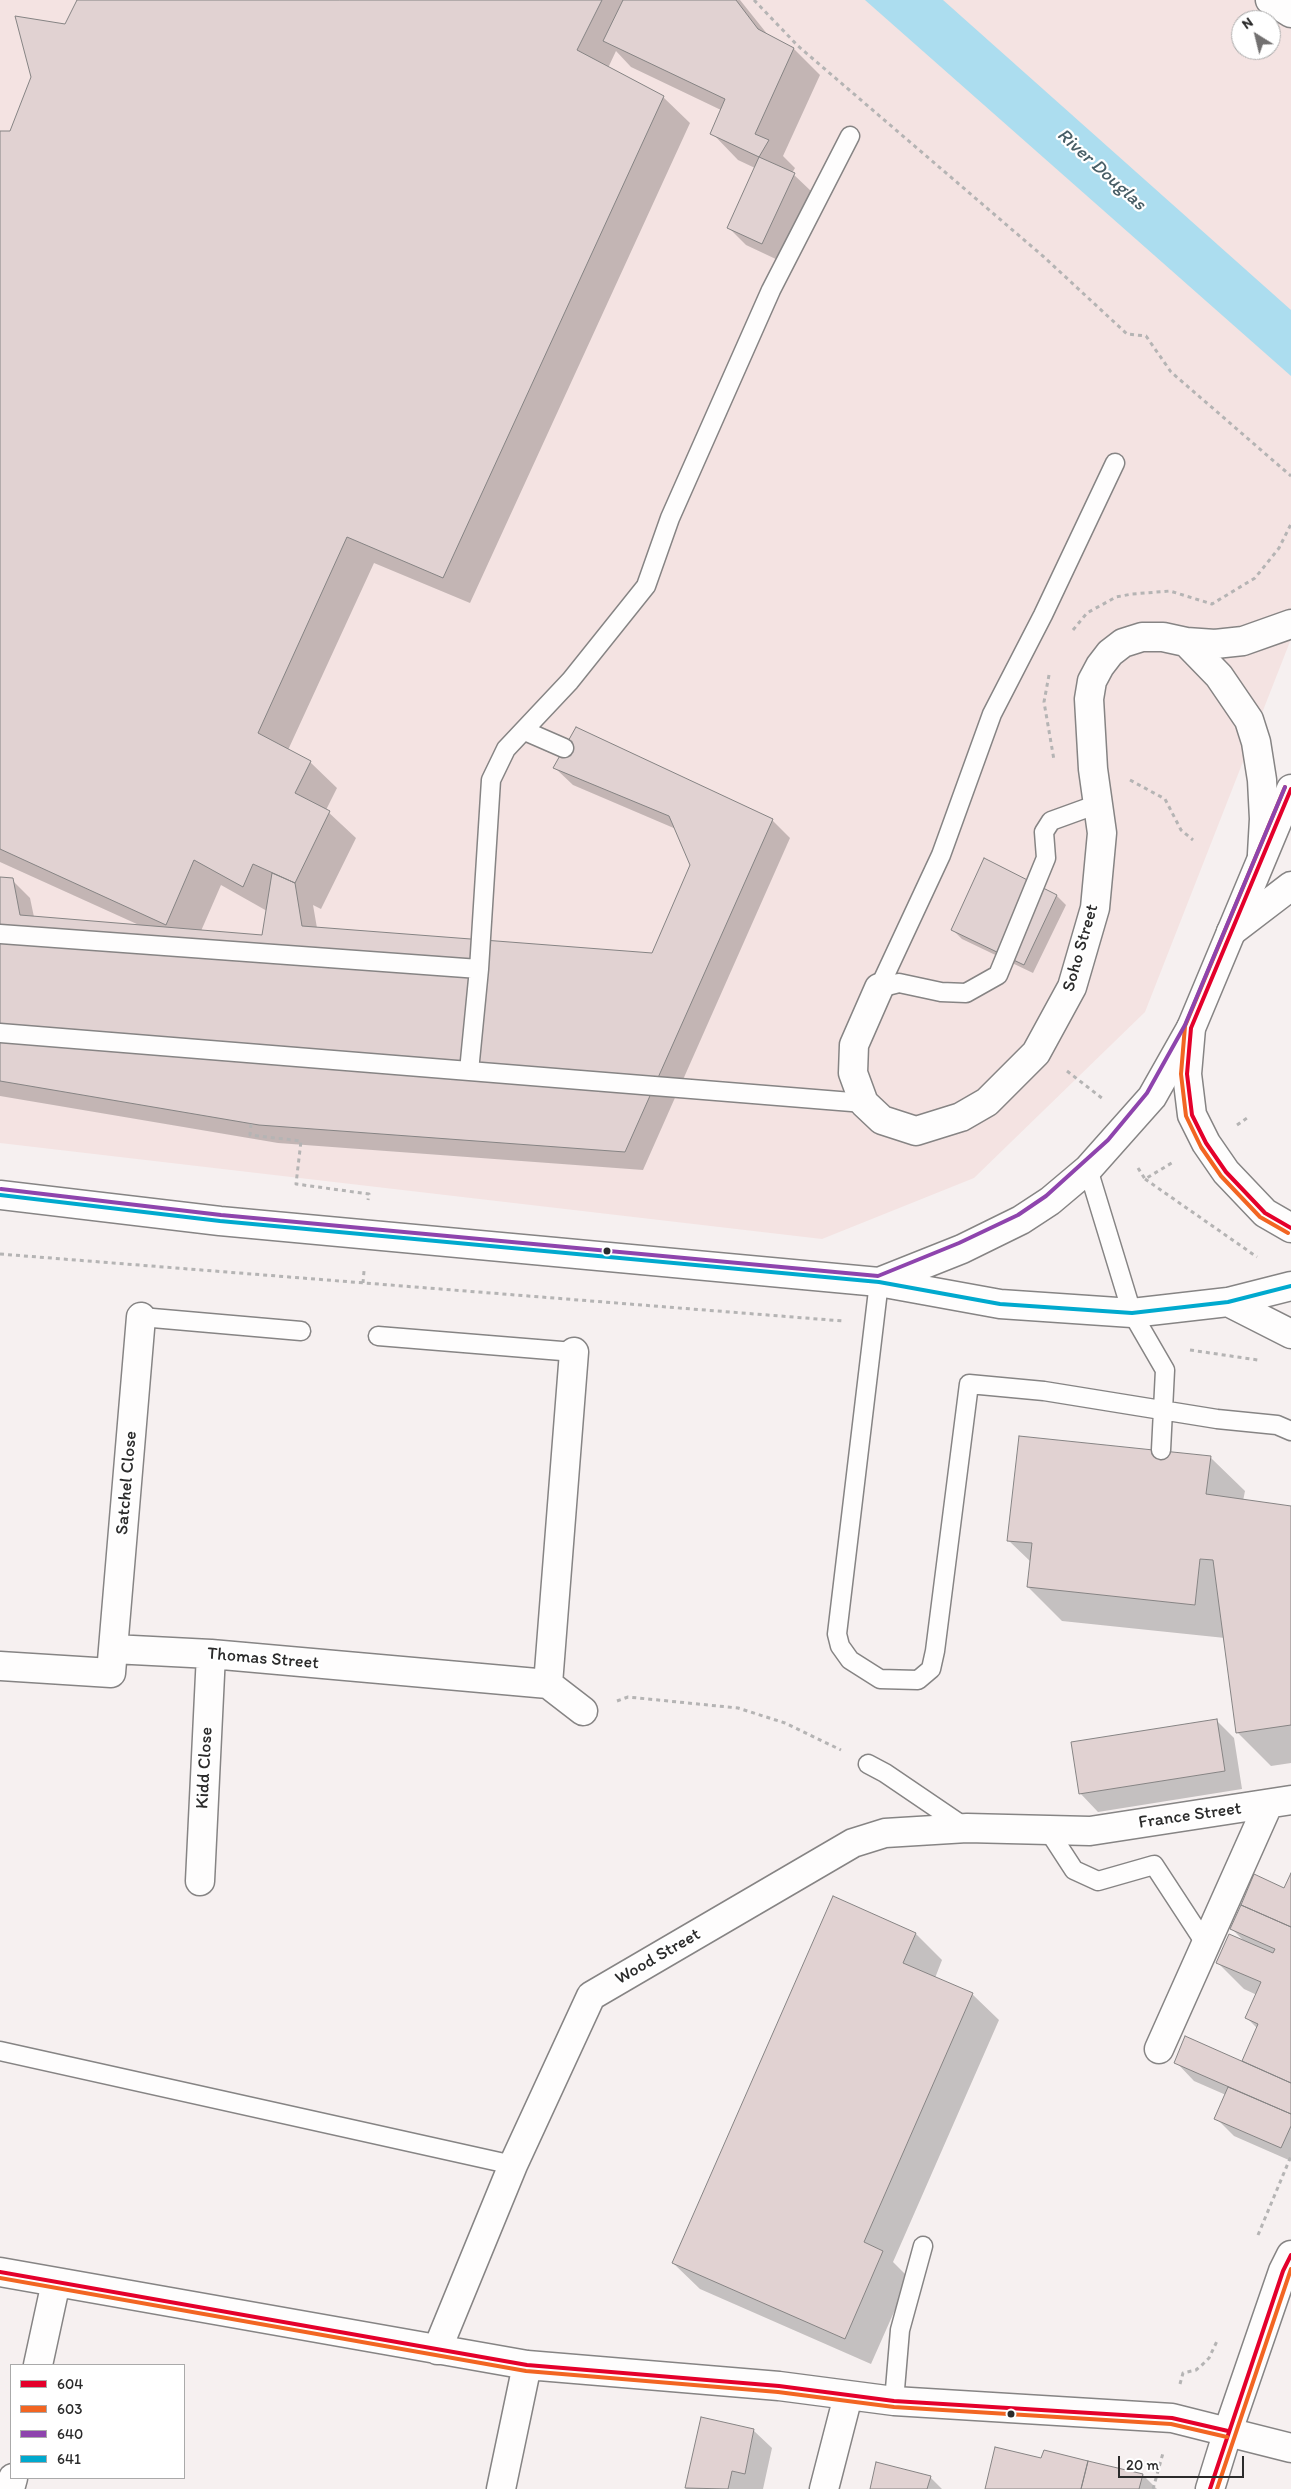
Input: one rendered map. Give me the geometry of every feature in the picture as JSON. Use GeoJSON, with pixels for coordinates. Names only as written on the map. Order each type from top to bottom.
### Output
{"type":"FeatureCollection","features":[{"type":"Feature","properties":{"kind":"main road"},"geometry":{"type":"LineString","coordinates":[[1270,0],[1291,13]]}},
{"type":"Feature","properties":{"kind":"main road","name":"Soho Street"},"geometry":{"type":"LineString","coordinates":[[879,988],[854,1044],[853,1073],[864,1103],[882,1120],[916,1131],[961,1118],[987,1102],[1036,1053],[1072,987],[1095,908],[1102,833],[1089,699],[1092,681],[1096,674],[1110,653],[1123,643],[1142,637],[1156,637],[1186,642],[1243,641],[1291,624]]}},
{"type":"Feature","properties":{"kind":"main road"},"geometry":{"type":"LineString","coordinates":[[1186,642],[1219,676],[1250,720],[1256,742],[1262,780],[1264,819],[1261,863]]}},
{"type":"Feature","properties":{"kind":"main road"},"geometry":{"type":"LineString","coordinates":[[879,1282],[962,1249],[1021,1220],[1088,1170],[1113,1144],[1152,1097],[1191,1028],[1291,789]]}},
{"type":"Feature","properties":{"kind":"main road"},"geometry":{"type":"LineString","coordinates":[[1231,932],[1291,886]]}},
{"type":"Feature","properties":{"kind":"main road"},"geometry":{"type":"LineString","coordinates":[[1191,1028],[1187,1074],[1192,1115],[1206,1143],[1226,1172],[1244,1193],[1265,1213],[1291,1228]]}},
{"type":"Feature","properties":{"kind":"main road"},"geometry":{"type":"LineString","coordinates":[[0,1195],[229,1222],[879,1282],[1000,1304],[1132,1314],[1228,1302],[1291,1286]]}},
{"type":"Feature","properties":{"kind":"main road"},"geometry":{"type":"LineString","coordinates":[[1228,1302],[1291,1334]]}},
{"type":"Feature","properties":{"kind":"main road","name":"Satchel Close"},"geometry":{"type":"LineString","coordinates":[[113,1649],[141,1317]]}},
{"type":"Feature","properties":{"kind":"main road"},"geometry":{"type":"LineString","coordinates":[[574,1352],[548,1684],[583,1711]]}},
{"type":"Feature","properties":{"kind":"main road"},"geometry":{"type":"LineString","coordinates":[[0,1666],[111,1673],[113,1649]]}},
{"type":"Feature","properties":{"kind":"main road","name":"Thomas Street"},"geometry":{"type":"LineString","coordinates":[[113,1649],[211,1654],[548,1684]]}},
{"type":"Feature","properties":{"kind":"main road","name":"Kidd Close"},"geometry":{"type":"LineString","coordinates":[[200,1881],[211,1654]]}},
{"type":"Feature","properties":{"kind":"main road"},"geometry":{"type":"LineString","coordinates":[[1159,2049],[1205,1943],[1279,1802]]}},
{"type":"Feature","properties":{"kind":"main road","name":"France Street"},"geometry":{"type":"LineString","coordinates":[[1090,1831],[1279,1802]]}},
{"type":"Feature","properties":{"kind":"main road","name":"Wood Street"},"geometry":{"type":"LineString","coordinates":[[437,2350],[513,2165],[590,1996],[854,1843],[885,1833],[967,1828],[1090,1831]]}},
{"type":"Feature","properties":{"kind":"main road"},"geometry":{"type":"LineString","coordinates":[[1210,2489],[1283,2271],[1291,2255]]}},
{"type":"Feature","properties":{"kind":"main road"},"geometry":{"type":"LineString","coordinates":[[0,2272],[526,2365],[779,2386],[894,2401],[1172,2418],[1291,2448]]}},
{"type":"Feature","properties":{"kind":"main road"},"geometry":{"type":"LineString","coordinates":[[38,2364],[56,2282]]}},
{"type":"Feature","properties":{"kind":"main road"},"geometry":{"type":"LineString","coordinates":[[501,2489],[526,2365]]}},
{"type":"Feature","properties":{"kind":"main road"},"geometry":{"type":"LineString","coordinates":[[824,2489],[848,2396]]}},
{"type":"Feature","properties":{"kind":"lane"},"geometry":{"type":"LineString","coordinates":[[469,1071],[479,969],[491,780],[506,749],[525,731],[589,660],[646,586],[670,518],[771,290],[850,136]]}},
{"type":"Feature","properties":{"kind":"lane"},"geometry":{"type":"LineString","coordinates":[[879,988],[941,855],[992,714],[1043,615],[1115,463]]}},
{"type":"Feature","properties":{"kind":"lane"},"geometry":{"type":"LineString","coordinates":[[525,731],[564,748]]}},
{"type":"Feature","properties":{"kind":"lane"},"geometry":{"type":"LineString","coordinates":[[879,988],[899,983],[932,991],[966,993],[998,975],[1046,858],[1044,832],[1051,821],[1098,804]]}},
{"type":"Feature","properties":{"kind":"lane"},"geometry":{"type":"LineString","coordinates":[[0,934],[479,969]]}},
{"type":"Feature","properties":{"kind":"lane"},"geometry":{"type":"LineString","coordinates":[[0,1033],[864,1103]]}},
{"type":"Feature","properties":{"kind":"lane"},"geometry":{"type":"LineString","coordinates":[[1088,1170],[1132,1314],[1165,1370],[1161,1450]]}},
{"type":"Feature","properties":{"kind":"lane"},"geometry":{"type":"LineString","coordinates":[[879,1282],[837,1634],[840,1646],[850,1660],[880,1679],[918,1680],[931,1669],[938,1633],[969,1384],[1044,1391],[1217,1419],[1278,1425],[1291,1431]]}},
{"type":"Feature","properties":{"kind":"lane"},"geometry":{"type":"LineString","coordinates":[[141,1317],[301,1330]]}},
{"type":"Feature","properties":{"kind":"lane"},"geometry":{"type":"LineString","coordinates":[[378,1336],[574,1352]]}},
{"type":"Feature","properties":{"kind":"lane"},"geometry":{"type":"LineString","coordinates":[[868,1764],[885,1772],[967,1828]]}},
{"type":"Feature","properties":{"kind":"lane"},"geometry":{"type":"LineString","coordinates":[[1048,1830],[1074,1870],[1098,1882],[1154,1865],[1205,1943]]}},
{"type":"Feature","properties":{"kind":"lane"},"geometry":{"type":"LineString","coordinates":[[0,2051],[513,2165]]}},
{"type":"Feature","properties":{"kind":"lane"},"geometry":{"type":"LineString","coordinates":[[894,2401],[900,2330],[923,2246]]}},
{"type":"Feature","properties":{"kind":"path"},"geometry":{"type":"LineString","coordinates":[[754,0],[798,46],[1044,257],[1127,334],[1146,336],[1171,372],[1291,476]]}},
{"type":"Feature","properties":{"kind":"path"},"geometry":{"type":"LineString","coordinates":[[1128,778],[1142,784],[1165,799],[1181,830],[1193,840]]}},
{"type":"Feature","properties":{"kind":"path"},"geometry":{"type":"LineString","coordinates":[[1036,1053],[1070,1072],[1102,1099]]}},
{"type":"Feature","properties":{"kind":"path"},"geometry":{"type":"LineString","coordinates":[[1145,1179],[1247,1118]]}},
{"type":"Feature","properties":{"kind":"path"},"geometry":{"type":"LineString","coordinates":[[251,1124],[250,1135],[301,1141],[296,1184],[369,1194]]}},
{"type":"Feature","properties":{"kind":"path"},"geometry":{"type":"LineString","coordinates":[[1113,1144],[1138,1167],[1145,1179],[1263,1261]]}},
{"type":"Feature","properties":{"kind":"path"},"geometry":{"type":"LineString","coordinates":[[0,1254],[806,1318]]}},
{"type":"Feature","properties":{"kind":"path"},"geometry":{"type":"LineString","coordinates":[[583,1711],[628,1697],[738,1708],[785,1723],[868,1764]]}},
{"type":"Feature","properties":{"kind":"shaded area"},"geometry":{"type":"Polygon","coordinates":[[[0,0],[1291,0],[1291,639],[1145,1012],[974,1178],[822,1239],[0,1143],[0,0]]]}},
{"type":"Feature","properties":{"kind":"water","name":"River Douglas"},"geometry":{"type":"Polygon","coordinates":[[[865,0],[943,0],[1291,310],[1291,376],[865,0]]]}},
{"type":"Feature","properties":{"kind":"building"},"geometry":{"type":"Polygon","coordinates":[[[77,0],[602,0],[577,50],[664,96],[443,578],[347,537],[258,733],[311,761],[295,793],[330,811],[295,883],[253,864],[243,887],[194,860],[166,925],[0,849],[0,131],[10,131],[31,77],[15,16],[65,24],[77,0]]]}},
{"type":"Feature","properties":{"kind":"building"},"geometry":{"type":"Polygon","coordinates":[[[623,0],[736,0],[758,29],[794,48],[755,134],[769,140],[759,157],[710,134],[725,99],[603,41],[623,0]]]}},
{"type":"Feature","properties":{"kind":"building"},"geometry":{"type":"Polygon","coordinates":[[[759,157],[795,173],[762,244],[727,228],[759,157]]]}},
{"type":"Feature","properties":{"kind":"building"},"geometry":{"type":"Polygon","coordinates":[[[576,727],[773,819],[625,1152],[259,1125],[0,1081],[0,877],[13,878],[20,915],[262,935],[272,873],[295,883],[302,926],[652,953],[690,865],[669,816],[553,768],[576,727]]]}},
{"type":"Feature","properties":{"kind":"building"},"geometry":{"type":"Polygon","coordinates":[[[984,858],[1057,895],[1024,965],[951,930],[984,858]]]}},
{"type":"Feature","properties":{"kind":"building"},"geometry":{"type":"Polygon","coordinates":[[[1019,1436],[1211,1456],[1206,1494],[1291,1506],[1291,1725],[1236,1733],[1213,1560],[1200,1559],[1195,1605],[1027,1587],[1032,1543],[1007,1541],[1019,1436]]]}},
{"type":"Feature","properties":{"kind":"building"},"geometry":{"type":"Polygon","coordinates":[[[1217,1719],[1225,1771],[1079,1794],[1071,1742],[1217,1719]]]}},
{"type":"Feature","properties":{"kind":"building"},"geometry":{"type":"Polygon","coordinates":[[[1291,1873],[1291,1927],[1241,1905],[1254,1874],[1284,1888],[1291,1873]]]}},
{"type":"Feature","properties":{"kind":"building"},"geometry":{"type":"Polygon","coordinates":[[[833,1896],[916,1933],[903,1963],[973,1993],[864,2242],[883,2251],[845,2339],[672,2263],[833,1896]]]}},
{"type":"Feature","properties":{"kind":"building"},"geometry":{"type":"Polygon","coordinates":[[[1241,1905],[1291,1927],[1291,2083],[1242,2061],[1258,2024],[1245,2018],[1261,1982],[1216,1963],[1229,1934],[1273,1953],[1275,1949],[1230,1929],[1241,1905]]]}},
{"type":"Feature","properties":{"kind":"building"},"geometry":{"type":"Polygon","coordinates":[[[1185,2036],[1291,2083],[1291,2114],[1174,2063],[1185,2036]]]}},
{"type":"Feature","properties":{"kind":"building"},"geometry":{"type":"Polygon","coordinates":[[[1228,2087],[1291,2114],[1291,2126],[1281,2148],[1214,2119],[1228,2087]]]}},
{"type":"Feature","properties":{"kind":"building"},"geometry":{"type":"Polygon","coordinates":[[[701,2417],[754,2429],[745,2474],[732,2471],[728,2489],[685,2488],[701,2417]]]}},
{"type":"Feature","properties":{"kind":"building"},"geometry":{"type":"Polygon","coordinates":[[[995,2447],[1041,2458],[1044,2450],[1088,2461],[1081,2489],[985,2489],[995,2447]]]}},
{"type":"Feature","properties":{"kind":"building"},"geometry":{"type":"Polygon","coordinates":[[[1088,2461],[1143,2474],[1139,2489],[1081,2489],[1088,2461]]]}},
{"type":"Feature","properties":{"kind":"building"},"geometry":{"type":"Polygon","coordinates":[[[876,2462],[931,2476],[927,2489],[870,2489],[876,2462]]]}},
{"type":"Feature","properties":{"kind":"transit line","name":"603"},"geometry":{"type":"LineString","coordinates":[[1285,787],[1185,1026],[1181,1074],[1186,1116],[1201,1147],[1221,1176],[1260,1217],[1288,1233]]}},
{"type":"Feature","properties":{"kind":"transit line","name":"640"},"geometry":{"type":"LineString","coordinates":[[1,1189],[221,1215],[878,1276],[959,1243],[1018,1215],[1046,1196],[1108,1140],[1147,1093],[1185,1025],[1285,787]]}},
{"type":"Feature","properties":{"kind":"transit line","name":"604"},"geometry":{"type":"LineString","coordinates":[[1291,789],[1191,1028],[1187,1074],[1192,1115],[1206,1143],[1226,1172],[1265,1213],[1291,1228]]}},
{"type":"Feature","properties":{"kind":"transit line","name":"641"},"geometry":{"type":"LineString","coordinates":[[0,1195],[220,1221],[879,1282],[1000,1304],[1132,1313],[1228,1302],[1291,1286]]}},
{"type":"Feature","properties":{"kind":"transit line","name":"604"},"geometry":{"type":"LineString","coordinates":[[1210,2489],[1283,2271],[1291,2255]]}},
{"type":"Feature","properties":{"kind":"transit line","name":"603"},"geometry":{"type":"LineString","coordinates":[[1217,2489],[1291,2269]]}},
{"type":"Feature","properties":{"kind":"transit line","name":"604"},"geometry":{"type":"LineString","coordinates":[[0,2272],[527,2365],[779,2386],[894,2401],[1172,2418],[1228,2431]]}},
{"type":"Feature","properties":{"kind":"transit line","name":"603"},"geometry":{"type":"LineString","coordinates":[[0,2278],[526,2371],[778,2392],[894,2407],[1171,2424],[1227,2437]]}}]}
